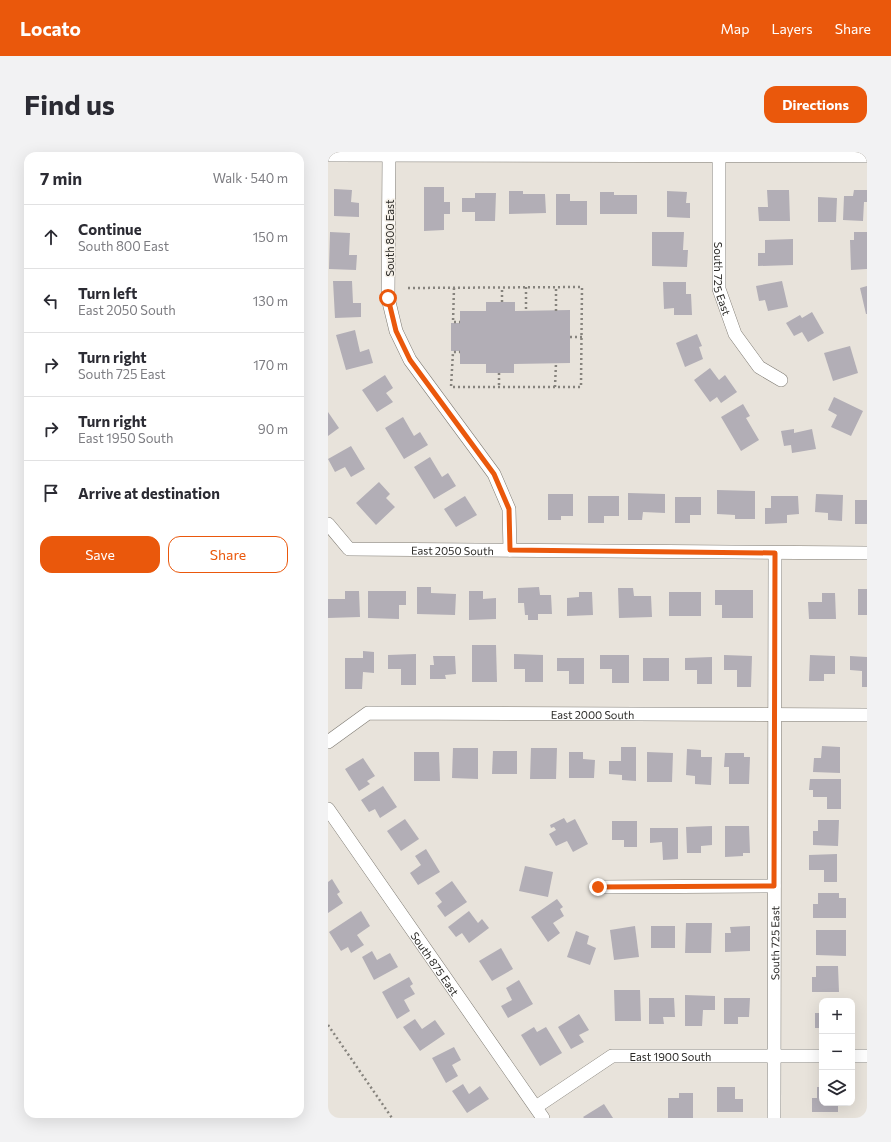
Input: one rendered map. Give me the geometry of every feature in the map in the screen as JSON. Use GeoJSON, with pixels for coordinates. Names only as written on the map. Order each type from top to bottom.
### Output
{"type":"FeatureCollection","features":[{"type":"Feature","properties":{"kind":"street"},"geometry":{"type":"LineString","coordinates":[[328,155],[867,156]]}},
{"type":"Feature","properties":{"kind":"street","name":"South 800 East"},"geometry":{"type":"LineString","coordinates":[[389,155],[388,298],[396,331],[410,360],[494,474],[509,509],[510,550]]}},
{"type":"Feature","properties":{"kind":"street","name":"South 725 East"},"geometry":{"type":"LineString","coordinates":[[719,156],[719,289],[735,334],[759,367],[781,380]]}},
{"type":"Feature","properties":{"kind":"street","name":"East 2050 South"},"geometry":{"type":"LineString","coordinates":[[328,524],[349,549],[867,553]]}},
{"type":"Feature","properties":{"kind":"street","name":"South 725 East"},"geometry":{"type":"LineString","coordinates":[[774,1118],[775,553]]}},
{"type":"Feature","properties":{"kind":"street","name":"East 2000 South"},"geometry":{"type":"LineString","coordinates":[[328,742],[368,712],[867,715]]}},
{"type":"Feature","properties":{"kind":"street","name":"South 875 East"},"geometry":{"type":"LineString","coordinates":[[328,809],[539,1113]]}},
{"type":"Feature","properties":{"kind":"street"},"geometry":{"type":"LineString","coordinates":[[598,887],[774,886]]}},
{"type":"Feature","properties":{"kind":"street","name":"East 1900 South"},"geometry":{"type":"LineString","coordinates":[[539,1113],[612,1056],[819,1056]]}},
{"type":"Feature","properties":{"kind":"street"},"geometry":{"type":"LineString","coordinates":[[855,1056],[867,1056]]}},
{"type":"Feature","properties":{"kind":"path"},"geometry":{"type":"LineString","coordinates":[[556,287],[556,311]]}},
{"type":"Feature","properties":{"kind":"path"},"geometry":{"type":"LineString","coordinates":[[408,288],[582,287],[581,387],[451,386],[453,352],[460,352]]}},
{"type":"Feature","properties":{"kind":"path"},"geometry":{"type":"LineString","coordinates":[[454,288],[453,322],[460,322]]}},
{"type":"Feature","properties":{"kind":"path"},"geometry":{"type":"LineString","coordinates":[[502,288],[502,302]]}},
{"type":"Feature","properties":{"kind":"path"},"geometry":{"type":"LineString","coordinates":[[526,288],[526,311]]}},
{"type":"Feature","properties":{"kind":"path"},"geometry":{"type":"LineString","coordinates":[[570,337],[582,337]]}},
{"type":"Feature","properties":{"kind":"path"},"geometry":{"type":"LineString","coordinates":[[555,387],[556,363]]}},
{"type":"Feature","properties":{"kind":"path"},"geometry":{"type":"LineString","coordinates":[[499,372],[499,386]]}},
{"type":"Feature","properties":{"kind":"path"},"geometry":{"type":"LineString","coordinates":[[328,1025],[392,1118]]}},
{"type":"Feature","properties":{"kind":"building"},"geometry":{"type":"Polygon","coordinates":[[[424,187],[444,187],[444,202],[450,202],[450,214],[444,214],[444,230],[424,231],[424,187]]]}},
{"type":"Feature","properties":{"kind":"building"},"geometry":{"type":"Polygon","coordinates":[[[334,189],[352,190],[351,202],[359,203],[359,217],[334,216],[334,189]]]}},
{"type":"Feature","properties":{"kind":"building"},"geometry":{"type":"Polygon","coordinates":[[[767,190],[789,190],[790,221],[759,221],[758,207],[768,207],[767,190]]]}},
{"type":"Feature","properties":{"kind":"building"},"geometry":{"type":"Polygon","coordinates":[[[854,190],[867,190],[867,202],[864,202],[863,221],[843,220],[844,196],[853,196],[854,190]]]}},
{"type":"Feature","properties":{"kind":"building"},"geometry":{"type":"Polygon","coordinates":[[[509,191],[523,191],[523,194],[545,194],[546,213],[509,214],[509,191]]]}},
{"type":"Feature","properties":{"kind":"building"},"geometry":{"type":"Polygon","coordinates":[[[667,191],[687,192],[686,203],[690,203],[690,218],[667,217],[667,191]]]}},
{"type":"Feature","properties":{"kind":"building"},"geometry":{"type":"Polygon","coordinates":[[[600,192],[614,192],[614,195],[637,195],[637,214],[600,214],[600,192]]]}},
{"type":"Feature","properties":{"kind":"building"},"geometry":{"type":"Polygon","coordinates":[[[475,193],[496,193],[495,221],[475,221],[475,212],[462,212],[462,198],[475,198],[475,193]]]}},
{"type":"Feature","properties":{"kind":"building"},"geometry":{"type":"Polygon","coordinates":[[[556,194],[570,194],[570,201],[587,201],[587,225],[556,225],[556,194]]]}},
{"type":"Feature","properties":{"kind":"building"},"geometry":{"type":"Polygon","coordinates":[[[818,197],[837,198],[836,222],[818,222],[818,197]]]}},
{"type":"Feature","properties":{"kind":"building"},"geometry":{"type":"Polygon","coordinates":[[[330,232],[350,233],[349,255],[357,255],[356,270],[329,269],[330,232]]]}},
{"type":"Feature","properties":{"kind":"building"},"geometry":{"type":"Polygon","coordinates":[[[652,232],[684,232],[683,250],[688,250],[687,267],[652,266],[652,232]]]}},
{"type":"Feature","properties":{"kind":"building"},"geometry":{"type":"Polygon","coordinates":[[[854,232],[867,232],[867,269],[851,270],[850,240],[854,240],[854,232]]]}},
{"type":"Feature","properties":{"kind":"building"},"geometry":{"type":"Polygon","coordinates":[[[793,239],[793,265],[758,266],[758,253],[765,253],[765,240],[793,239]]]}},
{"type":"Feature","properties":{"kind":"building"},"geometry":{"type":"Polygon","coordinates":[[[333,281],[352,281],[353,303],[361,303],[361,317],[335,318],[333,281]]]}},
{"type":"Feature","properties":{"kind":"building"},"geometry":{"type":"Polygon","coordinates":[[[782,281],[788,307],[768,311],[765,300],[759,301],[756,286],[782,281]]]}},
{"type":"Feature","properties":{"kind":"building"},"geometry":{"type":"Polygon","coordinates":[[[663,282],[686,282],[686,294],[691,294],[692,315],[674,315],[674,308],[664,309],[663,282]]]}},
{"type":"Feature","properties":{"kind":"building"},"geometry":{"type":"Polygon","coordinates":[[[867,286],[867,314],[866,314],[860,288],[867,286]]]}},
{"type":"Feature","properties":{"kind":"building"},"geometry":{"type":"Polygon","coordinates":[[[486,302],[515,302],[515,311],[570,310],[570,363],[514,364],[514,373],[486,373],[486,364],[460,364],[460,351],[451,351],[451,323],[460,323],[460,311],[486,311],[486,302]]]}},
{"type":"Feature","properties":{"kind":"building"},"geometry":{"type":"Polygon","coordinates":[[[812,312],[824,333],[808,342],[802,332],[794,336],[786,323],[800,315],[802,318],[812,312]]]}},
{"type":"Feature","properties":{"kind":"building"},"geometry":{"type":"Polygon","coordinates":[[[355,330],[360,352],[369,349],[373,363],[346,370],[336,335],[355,330]]]}},
{"type":"Feature","properties":{"kind":"building"},"geometry":{"type":"Polygon","coordinates":[[[697,334],[702,346],[699,347],[703,359],[685,367],[676,343],[697,334]]]}},
{"type":"Feature","properties":{"kind":"building"},"geometry":{"type":"Polygon","coordinates":[[[850,346],[858,373],[833,381],[824,353],[850,346]]]}},
{"type":"Feature","properties":{"kind":"building"},"geometry":{"type":"Polygon","coordinates":[[[710,368],[719,380],[725,375],[737,392],[721,403],[717,397],[710,402],[694,380],[710,368]]]}},
{"type":"Feature","properties":{"kind":"building"},"geometry":{"type":"Polygon","coordinates":[[[385,375],[393,388],[386,393],[393,402],[377,412],[362,390],[385,375]]]}},
{"type":"Feature","properties":{"kind":"building"},"geometry":{"type":"Polygon","coordinates":[[[834,397],[863,411],[851,436],[831,427],[837,415],[828,410],[834,397]]]}},
{"type":"Feature","properties":{"kind":"building"},"geometry":{"type":"Polygon","coordinates":[[[743,404],[750,416],[746,418],[759,440],[741,451],[721,417],[743,404]]]}},
{"type":"Feature","properties":{"kind":"building"},"geometry":{"type":"Polygon","coordinates":[[[328,412],[339,428],[328,436],[328,412]]]}},
{"type":"Feature","properties":{"kind":"building"},"geometry":{"type":"Polygon","coordinates":[[[403,417],[414,436],[420,432],[428,445],[404,459],[385,428],[403,417]]]}},
{"type":"Feature","properties":{"kind":"building"},"geometry":{"type":"Polygon","coordinates":[[[794,429],[794,433],[812,429],[816,449],[792,453],[791,445],[784,446],[781,431],[794,429]]]}},
{"type":"Feature","properties":{"kind":"building"},"geometry":{"type":"Polygon","coordinates":[[[351,446],[365,469],[351,477],[345,467],[335,472],[328,459],[351,446]]]}},
{"type":"Feature","properties":{"kind":"building"},"geometry":{"type":"Polygon","coordinates":[[[430,457],[442,477],[448,473],[456,486],[434,499],[414,467],[430,457]]]}},
{"type":"Feature","properties":{"kind":"building"},"geometry":{"type":"Polygon","coordinates":[[[379,482],[390,494],[386,498],[395,507],[376,525],[356,503],[379,482]]]}},
{"type":"Feature","properties":{"kind":"building"},"geometry":{"type":"Polygon","coordinates":[[[717,490],[755,491],[755,519],[735,519],[735,515],[717,514],[717,490]]]}},
{"type":"Feature","properties":{"kind":"building"},"geometry":{"type":"Polygon","coordinates":[[[628,493],[665,494],[665,513],[643,512],[642,520],[628,520],[628,493]]]}},
{"type":"Feature","properties":{"kind":"building"},"geometry":{"type":"Polygon","coordinates":[[[548,494],[573,494],[573,516],[561,516],[561,520],[548,520],[548,494]]]}},
{"type":"Feature","properties":{"kind":"building"},"geometry":{"type":"Polygon","coordinates":[[[816,494],[843,495],[842,521],[828,520],[828,513],[815,512],[816,494]]]}},
{"type":"Feature","properties":{"kind":"building"},"geometry":{"type":"Polygon","coordinates":[[[465,496],[477,515],[456,527],[444,509],[465,496]]]}},
{"type":"Feature","properties":{"kind":"building"},"geometry":{"type":"Polygon","coordinates":[[[588,496],[619,496],[619,516],[604,516],[604,523],[588,523],[588,496]]]}},
{"type":"Feature","properties":{"kind":"building"},"geometry":{"type":"Polygon","coordinates":[[[771,496],[798,496],[799,514],[787,515],[787,523],[765,524],[765,508],[771,508],[771,496]]]}},
{"type":"Feature","properties":{"kind":"building"},"geometry":{"type":"Polygon","coordinates":[[[675,497],[701,497],[701,515],[690,515],[690,523],[675,523],[675,497]]]}},
{"type":"Feature","properties":{"kind":"building"},"geometry":{"type":"Polygon","coordinates":[[[855,500],[867,500],[867,524],[855,524],[855,500]]]}},
{"type":"Feature","properties":{"kind":"building"},"geometry":{"type":"Polygon","coordinates":[[[417,587],[431,587],[431,593],[456,594],[455,615],[417,614],[417,587]]]}},
{"type":"Feature","properties":{"kind":"building"},"geometry":{"type":"Polygon","coordinates":[[[539,587],[540,595],[551,595],[552,614],[538,614],[538,620],[528,620],[528,615],[525,615],[524,603],[518,603],[518,588],[539,587]]]}},
{"type":"Feature","properties":{"kind":"building"},"geometry":{"type":"Polygon","coordinates":[[[618,588],[633,588],[634,596],[651,596],[652,617],[619,618],[618,588]]]}},
{"type":"Feature","properties":{"kind":"building"},"geometry":{"type":"Polygon","coordinates":[[[858,589],[867,589],[867,615],[858,615],[858,589]]]}},
{"type":"Feature","properties":{"kind":"building"},"geometry":{"type":"Polygon","coordinates":[[[715,590],[753,590],[753,618],[722,618],[722,605],[715,605],[715,590]]]}},
{"type":"Feature","properties":{"kind":"building"},"geometry":{"type":"Polygon","coordinates":[[[345,591],[359,591],[360,617],[328,618],[328,599],[345,599],[345,591]]]}},
{"type":"Feature","properties":{"kind":"building"},"geometry":{"type":"Polygon","coordinates":[[[368,591],[406,591],[406,605],[399,605],[399,619],[368,618],[368,591]]]}},
{"type":"Feature","properties":{"kind":"building"},"geometry":{"type":"Polygon","coordinates":[[[469,591],[483,591],[483,599],[496,598],[496,619],[469,620],[469,591]]]}},
{"type":"Feature","properties":{"kind":"building"},"geometry":{"type":"Polygon","coordinates":[[[579,592],[592,592],[593,615],[567,616],[567,598],[579,597],[579,592]]]}},
{"type":"Feature","properties":{"kind":"building"},"geometry":{"type":"Polygon","coordinates":[[[669,592],[701,592],[701,616],[669,616],[669,592]]]}},
{"type":"Feature","properties":{"kind":"building"},"geometry":{"type":"Polygon","coordinates":[[[822,593],[835,593],[836,619],[809,619],[808,602],[822,602],[822,593]]]}},
{"type":"Feature","properties":{"kind":"building"},"geometry":{"type":"Polygon","coordinates":[[[472,645],[496,645],[497,682],[472,682],[472,645]]]}},
{"type":"Feature","properties":{"kind":"building"},"geometry":{"type":"Polygon","coordinates":[[[363,651],[374,652],[374,673],[363,672],[362,689],[345,689],[345,658],[363,658],[363,651]]]}},
{"type":"Feature","properties":{"kind":"building"},"geometry":{"type":"Polygon","coordinates":[[[416,654],[416,685],[401,685],[401,669],[388,669],[388,655],[416,654]]]}},
{"type":"Feature","properties":{"kind":"building"},"geometry":{"type":"Polygon","coordinates":[[[514,654],[543,655],[543,682],[525,682],[525,669],[514,669],[514,654]]]}},
{"type":"Feature","properties":{"kind":"building"},"geometry":{"type":"Polygon","coordinates":[[[600,655],[629,655],[629,683],[612,683],[612,669],[600,669],[600,655]]]}},
{"type":"Feature","properties":{"kind":"building"},"geometry":{"type":"Polygon","coordinates":[[[724,655],[752,656],[751,687],[737,687],[737,670],[724,670],[724,655]]]}},
{"type":"Feature","properties":{"kind":"building"},"geometry":{"type":"Polygon","coordinates":[[[810,655],[835,656],[835,674],[824,674],[824,681],[809,681],[810,655]]]}},
{"type":"Feature","properties":{"kind":"building"},"geometry":{"type":"Polygon","coordinates":[[[433,656],[455,656],[456,674],[445,675],[446,679],[430,679],[430,665],[434,665],[433,656]]]}},
{"type":"Feature","properties":{"kind":"building"},"geometry":{"type":"Polygon","coordinates":[[[850,656],[867,657],[867,687],[862,687],[862,671],[850,670],[850,656]]]}},
{"type":"Feature","properties":{"kind":"building"},"geometry":{"type":"Polygon","coordinates":[[[712,657],[712,684],[697,684],[697,670],[685,670],[685,658],[712,657]]]}},
{"type":"Feature","properties":{"kind":"building"},"geometry":{"type":"Polygon","coordinates":[[[557,658],[584,658],[584,684],[569,684],[569,671],[557,671],[557,658]]]}},
{"type":"Feature","properties":{"kind":"building"},"geometry":{"type":"Polygon","coordinates":[[[643,658],[669,658],[669,681],[643,681],[643,658]]]}},
{"type":"Feature","properties":{"kind":"building"},"geometry":{"type":"Polygon","coordinates":[[[822,746],[840,747],[840,773],[813,772],[814,758],[821,758],[822,746]]]}},
{"type":"Feature","properties":{"kind":"building"},"geometry":{"type":"Polygon","coordinates":[[[621,747],[636,747],[636,781],[622,780],[622,775],[609,774],[609,761],[621,761],[621,747]]]}},
{"type":"Feature","properties":{"kind":"building"},"geometry":{"type":"Polygon","coordinates":[[[453,748],[478,748],[478,779],[452,778],[453,748]]]}},
{"type":"Feature","properties":{"kind":"building"},"geometry":{"type":"Polygon","coordinates":[[[531,748],[557,748],[556,779],[530,779],[531,748]]]}},
{"type":"Feature","properties":{"kind":"building"},"geometry":{"type":"Polygon","coordinates":[[[687,749],[701,750],[701,757],[712,757],[711,785],[695,784],[695,776],[686,775],[687,749]]]}},
{"type":"Feature","properties":{"kind":"building"},"geometry":{"type":"Polygon","coordinates":[[[493,751],[517,751],[517,774],[492,774],[493,751]]]}},
{"type":"Feature","properties":{"kind":"building"},"geometry":{"type":"Polygon","coordinates":[[[414,752],[439,752],[440,781],[414,781],[414,752]]]}},
{"type":"Feature","properties":{"kind":"building"},"geometry":{"type":"Polygon","coordinates":[[[569,752],[583,752],[583,759],[595,760],[594,778],[569,778],[569,752]]]}},
{"type":"Feature","properties":{"kind":"building"},"geometry":{"type":"Polygon","coordinates":[[[647,752],[673,753],[672,782],[647,782],[647,752]]]}},
{"type":"Feature","properties":{"kind":"building"},"geometry":{"type":"Polygon","coordinates":[[[725,753],[744,753],[744,757],[750,757],[749,784],[729,784],[729,767],[724,767],[725,753]]]}},
{"type":"Feature","properties":{"kind":"building"},"geometry":{"type":"Polygon","coordinates":[[[363,758],[375,776],[367,781],[370,784],[359,791],[345,769],[363,758]]]}},
{"type":"Feature","properties":{"kind":"building"},"geometry":{"type":"Polygon","coordinates":[[[810,779],[841,779],[841,809],[827,809],[827,797],[813,797],[813,790],[809,790],[810,779]]]}},
{"type":"Feature","properties":{"kind":"building"},"geometry":{"type":"Polygon","coordinates":[[[383,786],[397,807],[380,818],[375,809],[369,812],[361,800],[383,786]]]}},
{"type":"Feature","properties":{"kind":"building"},"geometry":{"type":"Polygon","coordinates":[[[564,818],[567,823],[575,819],[588,844],[573,852],[567,841],[556,846],[549,834],[556,830],[554,827],[551,828],[550,825],[564,818]]]}},
{"type":"Feature","properties":{"kind":"building"},"geometry":{"type":"Polygon","coordinates":[[[405,819],[419,839],[401,851],[387,831],[405,819]]]}},
{"type":"Feature","properties":{"kind":"building"},"geometry":{"type":"Polygon","coordinates":[[[818,820],[839,820],[838,846],[813,845],[813,831],[818,831],[818,820]]]}},
{"type":"Feature","properties":{"kind":"building"},"geometry":{"type":"Polygon","coordinates":[[[612,821],[637,821],[637,847],[624,847],[624,840],[612,840],[612,821]]]}},
{"type":"Feature","properties":{"kind":"building"},"geometry":{"type":"Polygon","coordinates":[[[712,826],[712,845],[701,846],[701,853],[687,853],[686,827],[712,826]]]}},
{"type":"Feature","properties":{"kind":"building"},"geometry":{"type":"Polygon","coordinates":[[[725,826],[749,826],[750,853],[743,853],[743,856],[725,857],[725,826]]]}},
{"type":"Feature","properties":{"kind":"building"},"geometry":{"type":"Polygon","coordinates":[[[650,828],[678,828],[678,859],[663,860],[662,842],[650,843],[650,828]]]}},
{"type":"Feature","properties":{"kind":"building"},"geometry":{"type":"Polygon","coordinates":[[[426,849],[440,872],[418,885],[410,873],[421,865],[415,856],[426,849]]]}},
{"type":"Feature","properties":{"kind":"building"},"geometry":{"type":"Polygon","coordinates":[[[837,854],[837,882],[824,882],[824,870],[809,870],[809,855],[837,854]]]}},
{"type":"Feature","properties":{"kind":"building"},"geometry":{"type":"Polygon","coordinates":[[[525,866],[553,872],[548,897],[519,891],[525,866]]]}},
{"type":"Feature","properties":{"kind":"building"},"geometry":{"type":"Polygon","coordinates":[[[332,879],[340,892],[337,894],[343,903],[328,913],[328,882],[332,879]]]}},
{"type":"Feature","properties":{"kind":"building"},"geometry":{"type":"Polygon","coordinates":[[[452,881],[467,902],[445,917],[437,906],[442,902],[435,893],[452,881]]]}},
{"type":"Feature","properties":{"kind":"building"},"geometry":{"type":"Polygon","coordinates":[[[818,893],[839,893],[839,898],[846,898],[846,918],[813,918],[813,904],[818,904],[818,893]]]}},
{"type":"Feature","properties":{"kind":"building"},"geometry":{"type":"Polygon","coordinates":[[[557,899],[563,907],[560,909],[564,916],[553,923],[560,933],[548,942],[531,917],[557,899]]]}},
{"type":"Feature","properties":{"kind":"building"},"geometry":{"type":"Polygon","coordinates":[[[361,911],[370,926],[357,935],[364,945],[351,953],[348,947],[341,951],[329,932],[361,911]]]}},
{"type":"Feature","properties":{"kind":"building"},"geometry":{"type":"Polygon","coordinates":[[[469,911],[478,923],[482,919],[489,928],[469,943],[462,933],[456,937],[448,927],[469,911]]]}},
{"type":"Feature","properties":{"kind":"building"},"geometry":{"type":"Polygon","coordinates":[[[686,923],[712,923],[711,953],[685,953],[686,923]]]}},
{"type":"Feature","properties":{"kind":"building"},"geometry":{"type":"Polygon","coordinates":[[[635,926],[639,957],[614,960],[610,930],[635,926]]]}},
{"type":"Feature","properties":{"kind":"building"},"geometry":{"type":"Polygon","coordinates":[[[651,926],[675,926],[675,948],[651,948],[651,926]]]}},
{"type":"Feature","properties":{"kind":"building"},"geometry":{"type":"Polygon","coordinates":[[[750,926],[750,951],[725,952],[725,933],[731,933],[730,927],[750,926]]]}},
{"type":"Feature","properties":{"kind":"building"},"geometry":{"type":"Polygon","coordinates":[[[816,930],[846,930],[846,956],[816,955],[816,930]]]}},
{"type":"Feature","properties":{"kind":"building"},"geometry":{"type":"Polygon","coordinates":[[[576,931],[589,936],[587,944],[596,948],[590,965],[567,957],[576,931]]]}},
{"type":"Feature","properties":{"kind":"building"},"geometry":{"type":"Polygon","coordinates":[[[501,948],[513,969],[492,981],[479,961],[501,948]]]}},
{"type":"Feature","properties":{"kind":"building"},"geometry":{"type":"Polygon","coordinates":[[[372,951],[377,960],[390,953],[398,967],[374,980],[362,957],[372,951]]]}},
{"type":"Feature","properties":{"kind":"building"},"geometry":{"type":"Polygon","coordinates":[[[816,966],[838,966],[839,992],[812,992],[812,977],[816,977],[816,966]]]}},
{"type":"Feature","properties":{"kind":"building"},"geometry":{"type":"Polygon","coordinates":[[[409,977],[413,984],[410,986],[415,994],[404,1000],[410,1011],[397,1019],[382,992],[409,977]]]}},
{"type":"Feature","properties":{"kind":"building"},"geometry":{"type":"Polygon","coordinates":[[[519,980],[533,1004],[508,1018],[501,1006],[512,1000],[506,988],[519,980]]]}},
{"type":"Feature","properties":{"kind":"building"},"geometry":{"type":"Polygon","coordinates":[[[614,990],[640,990],[641,1021],[615,1021],[614,990]]]}},
{"type":"Feature","properties":{"kind":"building"},"geometry":{"type":"Polygon","coordinates":[[[685,995],[715,996],[715,1010],[703,1010],[702,1026],[685,1026],[685,995]]]}},
{"type":"Feature","properties":{"kind":"building"},"geometry":{"type":"Polygon","coordinates":[[[649,998],[674,998],[675,1017],[663,1017],[664,1024],[649,1024],[649,998]]]}},
{"type":"Feature","properties":{"kind":"building"},"geometry":{"type":"Polygon","coordinates":[[[724,998],[750,998],[749,1017],[738,1017],[738,1024],[724,1024],[724,998]]]}},
{"type":"Feature","properties":{"kind":"building"},"geometry":{"type":"Polygon","coordinates":[[[815,1013],[819,1013],[819,1028],[815,1028],[815,1013]]]}},
{"type":"Feature","properties":{"kind":"building"},"geometry":{"type":"Polygon","coordinates":[[[579,1014],[589,1030],[579,1035],[584,1042],[571,1049],[558,1027],[579,1014]]]}},
{"type":"Feature","properties":{"kind":"building"},"geometry":{"type":"Polygon","coordinates":[[[415,1019],[422,1029],[435,1020],[445,1034],[420,1051],[403,1027],[415,1019]]]}},
{"type":"Feature","properties":{"kind":"building"},"geometry":{"type":"Polygon","coordinates":[[[534,1027],[537,1032],[546,1027],[562,1053],[540,1066],[521,1035],[534,1027]]]}},
{"type":"Feature","properties":{"kind":"building"},"geometry":{"type":"Polygon","coordinates":[[[454,1047],[461,1060],[452,1065],[458,1076],[446,1083],[432,1058],[454,1047]]]}},
{"type":"Feature","properties":{"kind":"building"},"geometry":{"type":"Polygon","coordinates":[[[463,1084],[469,1094],[480,1086],[489,1099],[467,1113],[452,1091],[463,1084]]]}},
{"type":"Feature","properties":{"kind":"building"},"geometry":{"type":"Polygon","coordinates":[[[717,1087],[735,1087],[735,1099],[743,1099],[743,1112],[717,1112],[717,1087]]]}},
{"type":"Feature","properties":{"kind":"building"},"geometry":{"type":"Polygon","coordinates":[[[817,1087],[819,1087],[819,1106],[838,1106],[838,1112],[812,1112],[812,1098],[817,1098],[817,1087]]]}},
{"type":"Feature","properties":{"kind":"building"},"geometry":{"type":"Polygon","coordinates":[[[679,1093],[693,1093],[693,1118],[668,1118],[668,1098],[679,1098],[679,1093]]]}},
{"type":"Feature","properties":{"kind":"building"},"geometry":{"type":"Polygon","coordinates":[[[604,1104],[613,1118],[583,1117],[604,1104]]]}},
{"type":"Feature","properties":{"kind":"route"},"geometry":{"type":"LineString","coordinates":[[388,298],[396,331],[410,360],[494,474],[509,509],[510,550],[775,553],[774,886],[598,887]]}}]}
